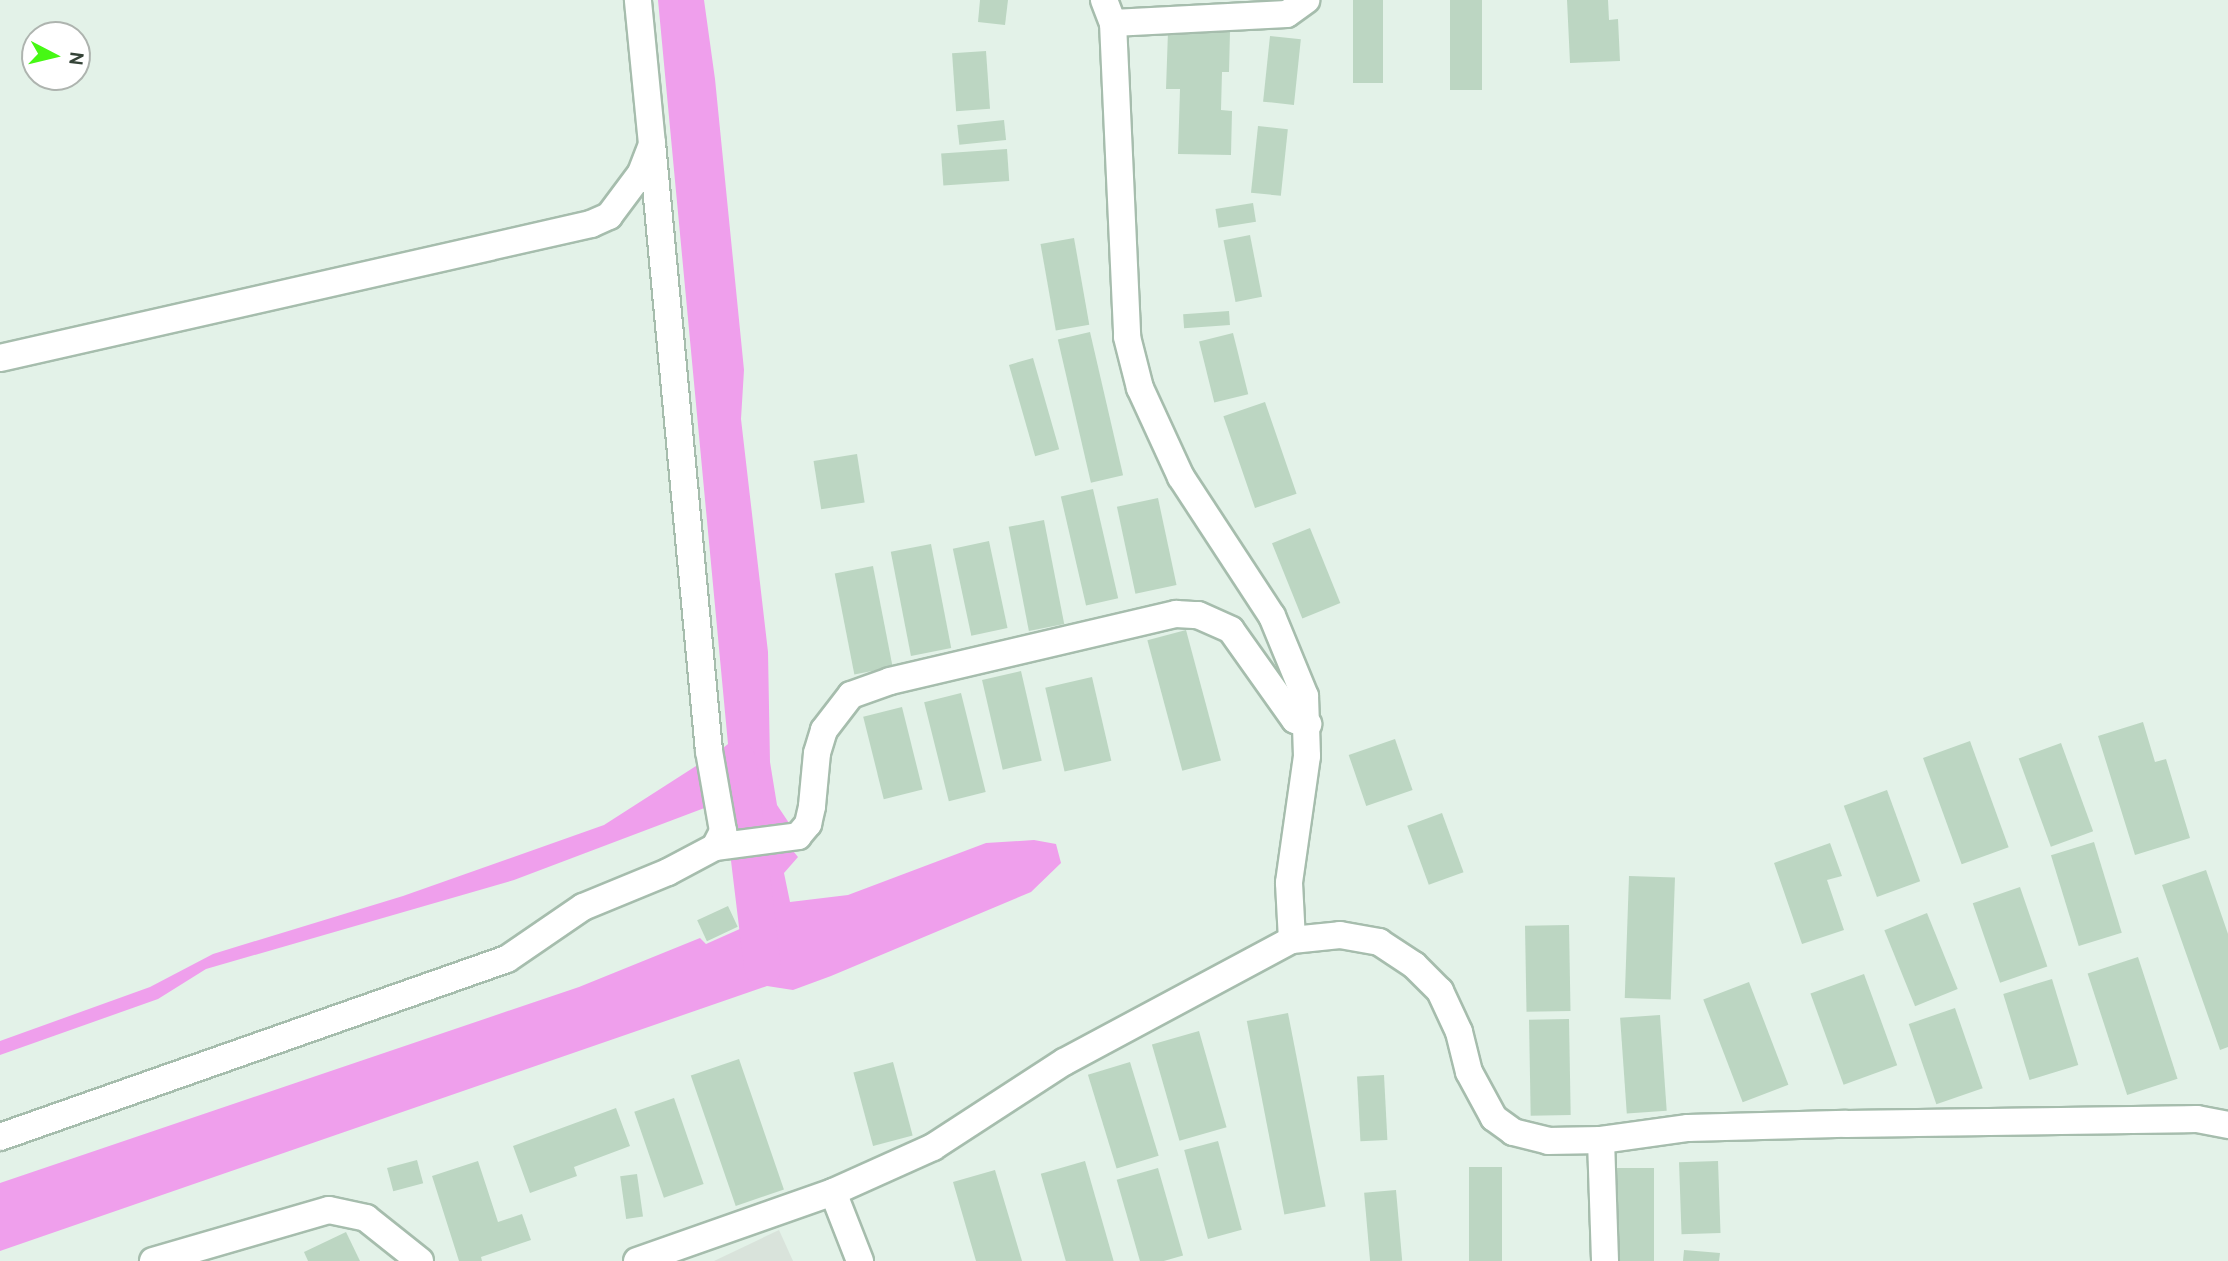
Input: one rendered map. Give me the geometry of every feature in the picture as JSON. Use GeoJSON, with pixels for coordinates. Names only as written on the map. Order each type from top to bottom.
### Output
{"type":"FeatureCollection","features":[{"type":"Feature","properties":{"kind":"street"},"geometry":{"type":"LineString","coordinates":[[638,0],[709,751],[726,846]]}},
{"type":"Feature","properties":{"kind":"street"},"geometry":{"type":"LineString","coordinates":[[1292,940],[1289,883],[1308,724],[1304,696],[1272,616],[1181,477],[1140,387],[1127,337],[1108,12],[1287,14],[1306,0]]}},
{"type":"Feature","properties":{"kind":"street"},"geometry":{"type":"LineString","coordinates":[[0,358],[591,224],[608,216],[619,203],[641,173],[652,144]]}},
{"type":"Feature","properties":{"kind":"street"},"geometry":{"type":"LineString","coordinates":[[0,1138],[507,959],[583,906],[726,846],[798,836],[808,824],[813,806],[817,754],[824,730],[851,695],[890,681],[1176,614],[1198,615],[1231,629],[1294,720],[1308,724]]}},
{"type":"Feature","properties":{"kind":"street"},"geometry":{"type":"LineString","coordinates":[[637,1261],[833,1192],[933,1147],[1064,1062],[1292,940],[1340,935],[1379,942],[1414,965],[1440,991],[1459,1032],[1469,1072],[1494,1118],[1513,1132],[1548,1141],[1601,1140],[1688,1128],[2197,1119],[2228,1125]]}},
{"type":"Feature","properties":{"kind":"street"},"geometry":{"type":"LineString","coordinates":[[1601,1140],[1605,1261]]}},
{"type":"Feature","properties":{"kind":"street"},"geometry":{"type":"LineString","coordinates":[[833,1192],[860,1261]]}},
{"type":"Feature","properties":{"kind":"street"},"geometry":{"type":"LineString","coordinates":[[153,1261],[329,1210],[366,1218],[420,1261]]}},
{"type":"Feature","properties":{"kind":"shaded area"},"geometry":{"type":"Polygon","coordinates":[[[658,0],[704,0],[715,79],[744,370],[741,419],[768,652],[770,762],[777,805],[789,823],[745,830],[738,790],[716,754],[728,744],[658,0]]]}},
{"type":"Feature","properties":{"kind":"shaded area"},"geometry":{"type":"Polygon","coordinates":[[[696,766],[705,766],[715,804],[514,880],[206,969],[158,999],[0,1055],[0,1041],[150,987],[213,954],[403,896],[604,825],[696,766]]]}},
{"type":"Feature","properties":{"kind":"shaded area"},"geometry":{"type":"Polygon","coordinates":[[[1034,840],[1056,844],[1061,863],[1031,892],[831,976],[793,990],[767,986],[0,1251],[0,1183],[579,987],[700,938],[706,944],[742,928],[769,910],[758,889],[753,851],[789,846],[798,857],[784,873],[790,902],[848,895],[986,843],[1034,840]]]}},
{"type":"Feature","properties":{"kind":"shaded area"},"geometry":{"type":"Polygon","coordinates":[[[779,1230],[793,1261],[714,1261],[779,1230]]]}},
{"type":"Feature","properties":{"kind":"building"},"geometry":{"type":"Polygon","coordinates":[[[980,0],[1008,0],[1005,25],[978,22],[980,0]]]}},
{"type":"Feature","properties":{"kind":"building"},"geometry":{"type":"Polygon","coordinates":[[[1353,0],[1383,0],[1383,83],[1353,83],[1353,0]]]}},
{"type":"Feature","properties":{"kind":"building"},"geometry":{"type":"Polygon","coordinates":[[[1450,0],[1482,0],[1482,90],[1450,90],[1450,0]]]}},
{"type":"Feature","properties":{"kind":"building"},"geometry":{"type":"Polygon","coordinates":[[[1567,0],[1608,0],[1609,20],[1618,19],[1620,61],[1570,63],[1567,0]]]}},
{"type":"Feature","properties":{"kind":"building"},"geometry":{"type":"Polygon","coordinates":[[[1168,31],[1230,32],[1229,72],[1222,72],[1221,110],[1232,111],[1231,155],[1178,154],[1180,89],[1166,89],[1168,31]]]}},
{"type":"Feature","properties":{"kind":"building"},"geometry":{"type":"Polygon","coordinates":[[[1270,36],[1301,39],[1294,105],[1263,102],[1270,36]]]}},
{"type":"Feature","properties":{"kind":"building"},"geometry":{"type":"Polygon","coordinates":[[[986,51],[990,109],[956,111],[952,53],[986,51]]]}},
{"type":"Feature","properties":{"kind":"building"},"geometry":{"type":"Polygon","coordinates":[[[1004,120],[1006,140],[959,145],[957,125],[1004,120]]]}},
{"type":"Feature","properties":{"kind":"building"},"geometry":{"type":"Polygon","coordinates":[[[1258,126],[1288,129],[1281,196],[1251,193],[1258,126]]]}},
{"type":"Feature","properties":{"kind":"building"},"geometry":{"type":"Polygon","coordinates":[[[1007,149],[1009,181],[943,186],[941,154],[1007,149]]]}},
{"type":"Feature","properties":{"kind":"building"},"geometry":{"type":"Polygon","coordinates":[[[1253,203],[1256,222],[1218,228],[1215,209],[1253,203]]]}},
{"type":"Feature","properties":{"kind":"building"},"geometry":{"type":"Polygon","coordinates":[[[1250,235],[1262,297],[1236,302],[1223,240],[1250,235]]]}},
{"type":"Feature","properties":{"kind":"building"},"geometry":{"type":"Polygon","coordinates":[[[1074,238],[1089,325],[1056,331],[1041,244],[1074,238]]]}},
{"type":"Feature","properties":{"kind":"building"},"geometry":{"type":"Polygon","coordinates":[[[1229,311],[1230,325],[1184,328],[1183,314],[1229,311]]]}},
{"type":"Feature","properties":{"kind":"building"},"geometry":{"type":"Polygon","coordinates":[[[1090,332],[1123,475],[1091,483],[1058,339],[1090,332]]]}},
{"type":"Feature","properties":{"kind":"building"},"geometry":{"type":"Polygon","coordinates":[[[1233,333],[1248,394],[1214,403],[1199,341],[1233,333]]]}},
{"type":"Feature","properties":{"kind":"building"},"geometry":{"type":"Polygon","coordinates":[[[1033,358],[1059,449],[1035,456],[1009,365],[1033,358]]]}},
{"type":"Feature","properties":{"kind":"building"},"geometry":{"type":"Polygon","coordinates":[[[1265,402],[1297,494],[1255,508],[1223,416],[1265,402]]]}},
{"type":"Feature","properties":{"kind":"building"},"geometry":{"type":"Polygon","coordinates":[[[857,454],[865,502],[821,509],[814,461],[857,454]]]}},
{"type":"Feature","properties":{"kind":"building"},"geometry":{"type":"Polygon","coordinates":[[[1093,489],[1118,598],[1086,606],[1061,496],[1093,489]]]}},
{"type":"Feature","properties":{"kind":"building"},"geometry":{"type":"Polygon","coordinates":[[[1158,498],[1177,585],[1135,594],[1117,507],[1158,498]]]}},
{"type":"Feature","properties":{"kind":"building"},"geometry":{"type":"Polygon","coordinates":[[[1044,520],[1064,624],[1029,631],[1009,527],[1044,520]]]}},
{"type":"Feature","properties":{"kind":"building"},"geometry":{"type":"Polygon","coordinates":[[[1310,528],[1340,603],[1302,618],[1272,543],[1310,528]]]}},
{"type":"Feature","properties":{"kind":"building"},"geometry":{"type":"Polygon","coordinates":[[[989,541],[1008,628],[971,636],[953,549],[989,541]]]}},
{"type":"Feature","properties":{"kind":"building"},"geometry":{"type":"Polygon","coordinates":[[[931,544],[951,648],[911,656],[891,552],[931,544]]]}},
{"type":"Feature","properties":{"kind":"building"},"geometry":{"type":"Polygon","coordinates":[[[873,566],[893,667],[854,675],[835,573],[873,566]]]}},
{"type":"Feature","properties":{"kind":"building"},"geometry":{"type":"Polygon","coordinates":[[[1186,630],[1221,760],[1182,771],[1147,640],[1186,630]]]}},
{"type":"Feature","properties":{"kind":"building"},"geometry":{"type":"Polygon","coordinates":[[[1021,671],[1042,761],[1003,770],[982,680],[1021,671]]]}},
{"type":"Feature","properties":{"kind":"building"},"geometry":{"type":"Polygon","coordinates":[[[1092,677],[1111,761],[1065,772],[1045,688],[1092,677]]]}},
{"type":"Feature","properties":{"kind":"building"},"geometry":{"type":"Polygon","coordinates":[[[961,693],[986,792],[949,801],[924,702],[961,693]]]}},
{"type":"Feature","properties":{"kind":"building"},"geometry":{"type":"Polygon","coordinates":[[[902,707],[923,789],[884,799],[863,717],[902,707]]]}},
{"type":"Feature","properties":{"kind":"building"},"geometry":{"type":"Polygon","coordinates":[[[2143,722],[2155,762],[2166,759],[2190,838],[2135,855],[2098,736],[2143,722]]]}},
{"type":"Feature","properties":{"kind":"building"},"geometry":{"type":"Polygon","coordinates":[[[1395,739],[1413,790],[1366,806],[1349,755],[1395,739]]]}},
{"type":"Feature","properties":{"kind":"building"},"geometry":{"type":"Polygon","coordinates":[[[1970,741],[2009,847],[1962,864],[1923,758],[1970,741]]]}},
{"type":"Feature","properties":{"kind":"building"},"geometry":{"type":"Polygon","coordinates":[[[2061,743],[2093,831],[2051,847],[2019,758],[2061,743]]]}},
{"type":"Feature","properties":{"kind":"building"},"geometry":{"type":"Polygon","coordinates":[[[1887,790],[1920,881],[1877,897],[1844,806],[1887,790]]]}},
{"type":"Feature","properties":{"kind":"building"},"geometry":{"type":"Polygon","coordinates":[[[1442,813],[1464,872],[1429,885],[1407,826],[1442,813]]]}},
{"type":"Feature","properties":{"kind":"building"},"geometry":{"type":"Polygon","coordinates":[[[2094,842],[2122,933],[2079,946],[2051,855],[2094,842]]]}},
{"type":"Feature","properties":{"kind":"building"},"geometry":{"type":"Polygon","coordinates":[[[1830,843],[1842,876],[1827,880],[1844,930],[1802,944],[1774,863],[1830,843]]]}},
{"type":"Feature","properties":{"kind":"building"},"geometry":{"type":"Polygon","coordinates":[[[2206,870],[2228,934],[2228,1047],[2220,1050],[2162,885],[2206,870]]]}},
{"type":"Feature","properties":{"kind":"building"},"geometry":{"type":"Polygon","coordinates":[[[1629,876],[1675,878],[1671,1000],[1625,998],[1629,876]]]}},
{"type":"Feature","properties":{"kind":"building"},"geometry":{"type":"Polygon","coordinates":[[[2020,887],[2047,966],[2000,983],[1973,903],[2020,887]]]}},
{"type":"Feature","properties":{"kind":"building"},"geometry":{"type":"Polygon","coordinates":[[[728,906],[738,927],[707,941],[697,920],[728,906]]]}},
{"type":"Feature","properties":{"kind":"building"},"geometry":{"type":"Polygon","coordinates":[[[1927,913],[1958,989],[1915,1006],[1884,930],[1927,913]]]}},
{"type":"Feature","properties":{"kind":"building"},"geometry":{"type":"Polygon","coordinates":[[[1569,925],[1571,1011],[1527,1012],[1525,926],[1569,925]]]}},
{"type":"Feature","properties":{"kind":"building"},"geometry":{"type":"Polygon","coordinates":[[[2138,957],[2178,1079],[2127,1095],[2088,973],[2138,957]]]}},
{"type":"Feature","properties":{"kind":"building"},"geometry":{"type":"Polygon","coordinates":[[[1864,974],[1897,1065],[1844,1085],[1810,993],[1864,974]]]}},
{"type":"Feature","properties":{"kind":"building"},"geometry":{"type":"Polygon","coordinates":[[[2052,979],[2078,1065],[2030,1080],[2003,994],[2052,979]]]}},
{"type":"Feature","properties":{"kind":"building"},"geometry":{"type":"Polygon","coordinates":[[[1749,982],[1788,1085],[1743,1102],[1703,1000],[1749,982]]]}},
{"type":"Feature","properties":{"kind":"building"},"geometry":{"type":"Polygon","coordinates":[[[1955,1008],[1983,1088],[1936,1104],[1909,1024],[1955,1008]]]}},
{"type":"Feature","properties":{"kind":"building"},"geometry":{"type":"Polygon","coordinates":[[[1288,1013],[1326,1206],[1284,1214],[1247,1021],[1288,1013]]]}},
{"type":"Feature","properties":{"kind":"building"},"geometry":{"type":"Polygon","coordinates":[[[1660,1015],[1667,1111],[1627,1114],[1620,1018],[1660,1015]]]}},
{"type":"Feature","properties":{"kind":"building"},"geometry":{"type":"Polygon","coordinates":[[[1569,1019],[1571,1115],[1531,1116],[1529,1020],[1569,1019]]]}},
{"type":"Feature","properties":{"kind":"building"},"geometry":{"type":"Polygon","coordinates":[[[1199,1031],[1227,1127],[1179,1141],[1152,1045],[1199,1031]]]}},
{"type":"Feature","properties":{"kind":"building"},"geometry":{"type":"Polygon","coordinates":[[[739,1059],[784,1189],[736,1206],[691,1076],[739,1059]]]}},
{"type":"Feature","properties":{"kind":"building"},"geometry":{"type":"Polygon","coordinates":[[[893,1062],[913,1135],[873,1146],[853,1073],[893,1062]]]}},
{"type":"Feature","properties":{"kind":"building"},"geometry":{"type":"Polygon","coordinates":[[[1130,1062],[1159,1156],[1117,1169],[1088,1075],[1130,1062]]]}},
{"type":"Feature","properties":{"kind":"building"},"geometry":{"type":"Polygon","coordinates":[[[1384,1075],[1387,1140],[1360,1141],[1357,1076],[1384,1075]]]}},
{"type":"Feature","properties":{"kind":"building"},"geometry":{"type":"Polygon","coordinates":[[[674,1098],[704,1184],[664,1198],[634,1112],[674,1098]]]}},
{"type":"Feature","properties":{"kind":"building"},"geometry":{"type":"Polygon","coordinates":[[[616,1108],[630,1146],[574,1167],[577,1176],[530,1193],[513,1146],[616,1108]]]}},
{"type":"Feature","properties":{"kind":"building"},"geometry":{"type":"Polygon","coordinates":[[[1218,1141],[1242,1230],[1208,1239],[1184,1150],[1218,1141]]]}},
{"type":"Feature","properties":{"kind":"building"},"geometry":{"type":"Polygon","coordinates":[[[417,1160],[423,1183],[393,1191],[387,1168],[417,1160]]]}},
{"type":"Feature","properties":{"kind":"building"},"geometry":{"type":"Polygon","coordinates":[[[478,1161],[498,1222],[522,1214],[531,1240],[481,1257],[482,1261],[459,1261],[432,1176],[478,1161]]]}},
{"type":"Feature","properties":{"kind":"building"},"geometry":{"type":"Polygon","coordinates":[[[1085,1161],[1114,1261],[1066,1261],[1041,1174],[1085,1161]]]}},
{"type":"Feature","properties":{"kind":"building"},"geometry":{"type":"Polygon","coordinates":[[[1718,1161],[1721,1233],[1682,1234],[1679,1162],[1718,1161]]]}},
{"type":"Feature","properties":{"kind":"building"},"geometry":{"type":"Polygon","coordinates":[[[1469,1167],[1502,1167],[1502,1261],[1469,1261],[1469,1167]]]}},
{"type":"Feature","properties":{"kind":"building"},"geometry":{"type":"Polygon","coordinates":[[[1158,1168],[1183,1255],[1164,1261],[1140,1261],[1117,1180],[1158,1168]]]}},
{"type":"Feature","properties":{"kind":"building"},"geometry":{"type":"Polygon","coordinates":[[[1616,1168],[1654,1168],[1654,1261],[1616,1261],[1616,1168]]]}},
{"type":"Feature","properties":{"kind":"building"},"geometry":{"type":"Polygon","coordinates":[[[995,1170],[1022,1261],[976,1261],[953,1182],[995,1170]]]}},
{"type":"Feature","properties":{"kind":"building"},"geometry":{"type":"Polygon","coordinates":[[[637,1174],[643,1217],[626,1219],[620,1176],[637,1174]]]}},
{"type":"Feature","properties":{"kind":"building"},"geometry":{"type":"Polygon","coordinates":[[[1396,1190],[1402,1261],[1370,1261],[1364,1193],[1396,1190]]]}},
{"type":"Feature","properties":{"kind":"building"},"geometry":{"type":"Polygon","coordinates":[[[346,1232],[360,1261],[308,1261],[304,1252],[346,1232]]]}},
{"type":"Feature","properties":{"kind":"building"},"geometry":{"type":"Polygon","coordinates":[[[1684,1250],[1720,1253],[1719,1261],[1683,1261],[1684,1250]]]}},
{"type":"Feature","properties":{"kind":"waterway"},"geometry":{"type":"LineString","coordinates":[[737,760],[762,968]]}}]}
